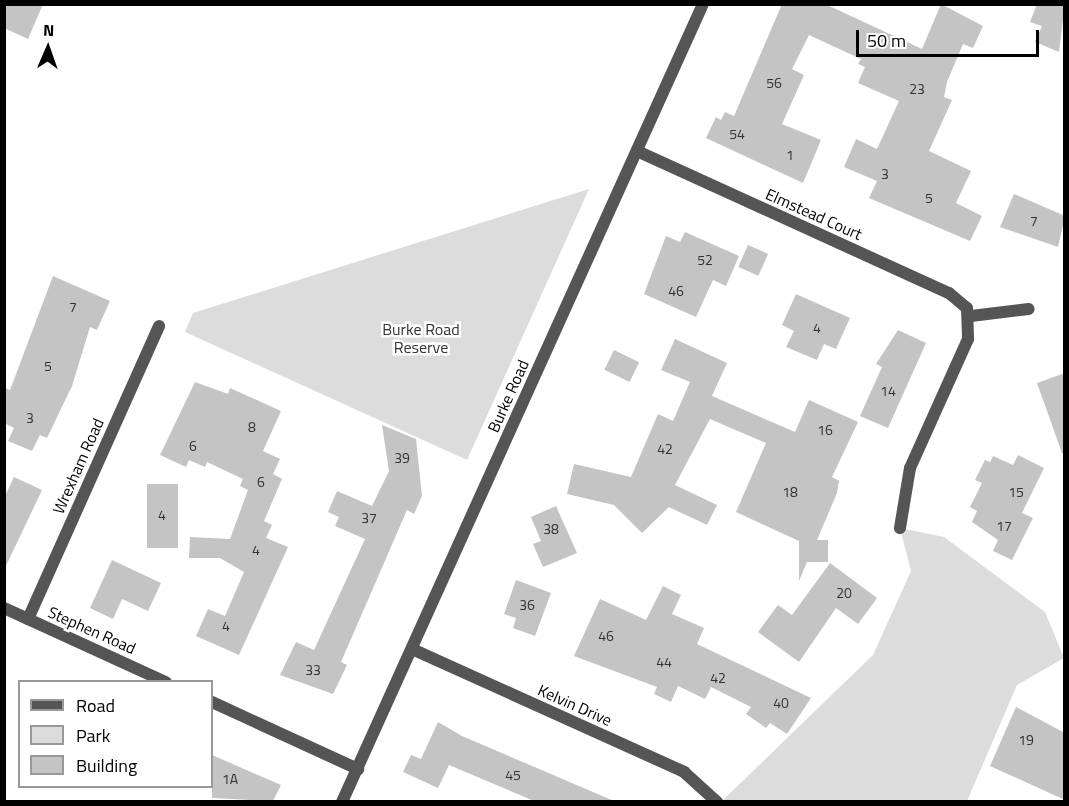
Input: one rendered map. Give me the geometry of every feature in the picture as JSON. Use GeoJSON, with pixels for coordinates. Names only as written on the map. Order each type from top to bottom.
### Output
{"type":"FeatureCollection","features":[{"type":"Feature","properties":{"kind":"street","name":"Burke Road"},"geometry":{"type":"LineString","coordinates":[[342,801],[703,4]]}},
{"type":"Feature","properties":{"kind":"street","name":"Elmstead Court"},"geometry":{"type":"LineString","coordinates":[[637,151],[949,293],[970,316]]}},
{"type":"Feature","properties":{"kind":"street"},"geometry":{"type":"LineString","coordinates":[[900,528],[908,475],[968,339],[970,316],[1029,309]]}},
{"type":"Feature","properties":{"kind":"street","name":"Wrexham Road"},"geometry":{"type":"LineString","coordinates":[[28,619],[159,326]]}},
{"type":"Feature","properties":{"kind":"street","name":"Stephen Road"},"geometry":{"type":"LineString","coordinates":[[4,608],[164,680]]}},
{"type":"Feature","properties":{"kind":"street","name":"Kelvin Drive"},"geometry":{"type":"LineString","coordinates":[[412,648],[684,772],[717,801]]}},
{"type":"Feature","properties":{"kind":"street"},"geometry":{"type":"LineString","coordinates":[[213,702],[357,769]]}},
{"type":"Feature","properties":{"kind":"green space","name":"Burke Road Reserve"},"geometry":{"type":"Polygon","coordinates":[[[589,189],[467,460],[185,332],[193,313],[589,189]]]}},
{"type":"Feature","properties":{"kind":"green space"},"geometry":{"type":"Polygon","coordinates":[[[900,528],[944,537],[1045,612],[1064,658],[1017,685],[967,801],[721,802],[873,655],[911,571],[900,528]]]}},
{"type":"Feature","properties":{"kind":"building"},"geometry":{"type":"Polygon","coordinates":[[[4,4],[43,4],[28,39],[4,28],[4,4]]]}},
{"type":"Feature","properties":{"kind":"building"},"geometry":{"type":"Polygon","coordinates":[[[782,4],[825,4],[922,49],[941,4],[983,26],[973,48],[963,44],[947,82],[944,97],[952,100],[929,151],[971,171],[956,203],[982,216],[970,241],[869,198],[877,181],[844,167],[856,139],[877,149],[899,101],[858,83],[865,67],[858,64],[861,59],[809,35],[792,69],[804,75],[782,124],[821,140],[803,183],[706,138],[716,117],[721,120],[725,112],[734,116],[782,4]]]}},
{"type":"Feature","properties":{"kind":"building"},"geometry":{"type":"Polygon","coordinates":[[[1037,4],[1065,4],[1059,52],[1035,42],[1042,26],[1030,22],[1037,4]]]}},
{"type":"Feature","properties":{"kind":"building"},"geometry":{"type":"Polygon","coordinates":[[[1014,194],[1065,216],[1058,247],[1000,227],[1014,194]]]}},
{"type":"Feature","properties":{"kind":"building"},"geometry":{"type":"Polygon","coordinates":[[[685,232],[739,256],[726,286],[713,280],[696,317],[644,294],[666,236],[680,242],[685,232]]]}},
{"type":"Feature","properties":{"kind":"building"},"geometry":{"type":"Polygon","coordinates":[[[748,245],[768,254],[758,276],[738,267],[748,245]]]}},
{"type":"Feature","properties":{"kind":"building"},"geometry":{"type":"Polygon","coordinates":[[[53,276],[110,301],[97,330],[90,327],[72,386],[47,438],[40,435],[32,451],[8,441],[14,428],[4,423],[4,388],[10,390],[53,276]]]}},
{"type":"Feature","properties":{"kind":"building"},"geometry":{"type":"Polygon","coordinates":[[[796,294],[850,318],[836,349],[824,344],[817,360],[786,347],[794,331],[782,325],[796,294]]]}},
{"type":"Feature","properties":{"kind":"building"},"geometry":{"type":"Polygon","coordinates":[[[898,330],[926,343],[888,428],[860,416],[882,367],[876,364],[898,330]]]}},
{"type":"Feature","properties":{"kind":"building"},"geometry":{"type":"Polygon","coordinates":[[[675,339],[727,363],[712,396],[795,432],[809,400],[858,422],[832,477],[839,481],[837,493],[817,540],[828,540],[828,562],[807,562],[799,581],[799,541],[736,512],[766,443],[710,419],[675,485],[717,505],[707,525],[669,507],[642,533],[614,505],[567,494],[574,464],[631,477],[658,414],[673,421],[690,382],[661,370],[675,339]]]}},
{"type":"Feature","properties":{"kind":"building"},"geometry":{"type":"Polygon","coordinates":[[[614,350],[639,362],[630,382],[604,370],[614,350]]]}},
{"type":"Feature","properties":{"kind":"building"},"geometry":{"type":"Polygon","coordinates":[[[1065,373],[1065,453],[1062,453],[1037,383],[1065,373]]]}},
{"type":"Feature","properties":{"kind":"building"},"geometry":{"type":"Polygon","coordinates":[[[195,382],[228,394],[230,388],[281,411],[263,451],[280,459],[273,474],[282,479],[264,521],[272,525],[266,538],[288,547],[239,655],[196,636],[208,609],[225,616],[244,572],[220,558],[189,558],[190,537],[230,539],[248,490],[240,486],[243,479],[207,462],[205,467],[189,460],[186,467],[160,455],[195,382]]]}},
{"type":"Feature","properties":{"kind":"building"},"geometry":{"type":"Polygon","coordinates":[[[382,425],[416,439],[422,496],[414,514],[407,510],[341,662],[347,665],[333,694],[280,675],[296,642],[314,650],[365,539],[335,526],[339,517],[328,512],[337,491],[372,506],[389,471],[382,425]]]}},
{"type":"Feature","properties":{"kind":"building"},"geometry":{"type":"Polygon","coordinates":[[[1018,455],[1044,468],[1022,513],[1033,518],[1012,560],[993,551],[998,540],[972,522],[977,511],[970,507],[982,483],[975,480],[985,460],[990,462],[993,456],[1013,465],[1018,455]]]}},
{"type":"Feature","properties":{"kind":"building"},"geometry":{"type":"Polygon","coordinates":[[[14,477],[42,490],[4,570],[4,498],[14,477]]]}},
{"type":"Feature","properties":{"kind":"building"},"geometry":{"type":"Polygon","coordinates":[[[147,484],[178,484],[178,548],[147,548],[147,484]]]}},
{"type":"Feature","properties":{"kind":"building"},"geometry":{"type":"Polygon","coordinates":[[[556,506],[577,553],[543,567],[533,544],[541,541],[531,517],[556,506]]]}},
{"type":"Feature","properties":{"kind":"building"},"geometry":{"type":"Polygon","coordinates":[[[112,560],[161,583],[148,611],[122,599],[113,619],[90,608],[112,560]]]}},
{"type":"Feature","properties":{"kind":"building"},"geometry":{"type":"Polygon","coordinates":[[[830,563],[877,598],[858,624],[836,608],[799,662],[758,632],[778,605],[792,615],[830,563]]]}},
{"type":"Feature","properties":{"kind":"building"},"geometry":{"type":"Polygon","coordinates":[[[516,580],[551,593],[535,636],[513,628],[516,618],[504,614],[516,580]]]}},
{"type":"Feature","properties":{"kind":"building"},"geometry":{"type":"Polygon","coordinates":[[[663,586],[681,595],[672,614],[704,628],[697,644],[811,698],[787,734],[770,723],[766,728],[746,714],[751,707],[711,687],[705,699],[678,686],[671,702],[654,694],[657,687],[574,656],[600,599],[646,620],[663,586]]]}},
{"type":"Feature","properties":{"kind":"building"},"geometry":{"type":"Polygon","coordinates":[[[1016,707],[1065,733],[1065,800],[990,766],[1016,707]]]}},
{"type":"Feature","properties":{"kind":"building"},"geometry":{"type":"Polygon","coordinates":[[[438,722],[462,736],[614,801],[534,801],[449,765],[438,788],[403,772],[411,755],[421,759],[438,722]]]}},
{"type":"Feature","properties":{"kind":"building"},"geometry":{"type":"Polygon","coordinates":[[[213,755],[281,785],[273,801],[212,798],[213,755]]]}}]}
